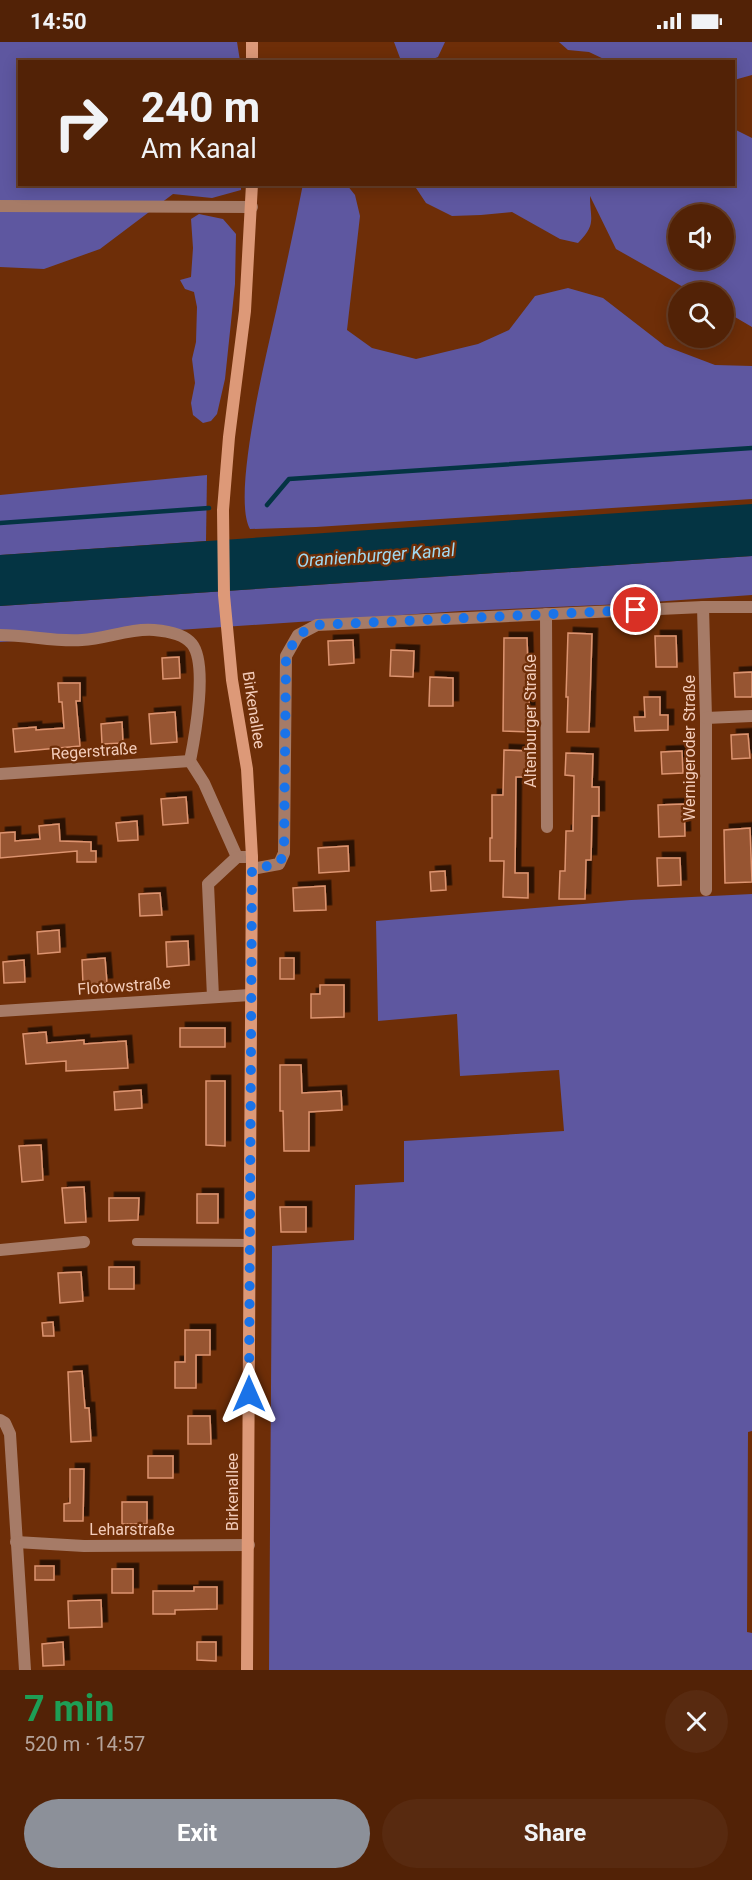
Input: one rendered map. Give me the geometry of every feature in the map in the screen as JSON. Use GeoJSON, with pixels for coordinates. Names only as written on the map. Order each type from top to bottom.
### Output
{"type":"FeatureCollection","features":[{"type":"Feature","properties":{"kind":"street"},"geometry":{"type":"LineString","coordinates":[[252,42],[252,60]]}},
{"type":"Feature","properties":{"kind":"street","name":"Birkenallee"},"geometry":{"type":"LineString","coordinates":[[247,1670],[252,863],[247,769],[232,680],[224,595],[223,523],[229,437],[245,311],[252,186]]}},
{"type":"Feature","properties":{"kind":"street"},"geometry":{"type":"LineString","coordinates":[[0,206],[252,207]]}},
{"type":"Feature","properties":{"kind":"street"},"geometry":{"type":"LineString","coordinates":[[0,635],[82,640],[154,630],[177,634],[191,642],[198,656],[199,675],[196,732],[190,760],[204,783],[237,857],[252,863],[279,864],[284,853],[286,656],[298,635],[317,625],[703,607],[752,607]]}},
{"type":"Feature","properties":{"kind":"street","name":"Wernigeroder Straße"},"geometry":{"type":"LineString","coordinates":[[703,607],[706,718],[706,890]]}},
{"type":"Feature","properties":{"kind":"street","name":"Altenburger Straße"},"geometry":{"type":"LineString","coordinates":[[546,614],[547,827]]}},
{"type":"Feature","properties":{"kind":"street"},"geometry":{"type":"LineString","coordinates":[[706,718],[752,716]]}},
{"type":"Feature","properties":{"kind":"street","name":"Regerstraße"},"geometry":{"type":"LineString","coordinates":[[0,774],[190,760]]}},
{"type":"Feature","properties":{"kind":"street"},"geometry":{"type":"LineString","coordinates":[[213,997],[208,884],[237,857]]}},
{"type":"Feature","properties":{"kind":"street","name":"Flotowstraße"},"geometry":{"type":"LineString","coordinates":[[0,1011],[250,995]]}},
{"type":"Feature","properties":{"kind":"street"},"geometry":{"type":"LineString","coordinates":[[0,1250],[84,1242]]}},
{"type":"Feature","properties":{"kind":"street"},"geometry":{"type":"LineString","coordinates":[[0,1420],[5,1423],[10,1434],[25,1670]]}},
{"type":"Feature","properties":{"kind":"street","name":"Leharstraße"},"geometry":{"type":"LineString","coordinates":[[16,1542],[84,1546],[249,1545]]}},
{"type":"Feature","properties":{"kind":"lane"},"geometry":{"type":"LineString","coordinates":[[136,1242],[249,1243]]}},
{"type":"Feature","properties":{"kind":"shaded area"},"geometry":{"type":"Polygon","coordinates":[[[0,42],[237,42],[240,60],[18,60],[18,186],[241,186],[241,190],[212,198],[173,194],[100,249],[44,269],[0,267],[0,42]]]}},
{"type":"Feature","properties":{"kind":"shaded area"},"geometry":{"type":"Polygon","coordinates":[[[394,42],[445,42],[438,57],[428,60],[400,58],[394,42]]]}},
{"type":"Feature","properties":{"kind":"shaded area"},"geometry":{"type":"Polygon","coordinates":[[[559,42],[752,42],[752,75],[735,80],[735,60],[606,60],[589,52],[568,50],[559,42]]]}},
{"type":"Feature","properties":{"kind":"shaded area"},"geometry":{"type":"Polygon","coordinates":[[[735,130],[752,138],[752,327],[734,316],[734,282],[674,282],[616,249],[590,196],[590,226],[578,243],[560,239],[512,212],[452,216],[426,203],[415,186],[735,186],[735,130]]]}},
{"type":"Feature","properties":{"kind":"shaded area"},"geometry":{"type":"Polygon","coordinates":[[[303,186],[348,186],[355,195],[360,216],[347,330],[372,348],[416,359],[478,344],[509,330],[535,296],[568,288],[603,298],[668,348],[715,365],[752,366],[752,499],[316,527],[250,529],[245,512],[245,486],[259,387],[303,186]]]}},
{"type":"Feature","properties":{"kind":"shaded area"},"geometry":{"type":"Polygon","coordinates":[[[199,214],[223,219],[236,234],[235,284],[225,379],[217,414],[211,421],[203,423],[193,415],[191,403],[195,383],[192,359],[196,342],[197,307],[194,292],[185,289],[180,280],[191,277],[193,248],[191,219],[199,214]]]}},
{"type":"Feature","properties":{"kind":"shaded area"},"geometry":{"type":"Polygon","coordinates":[[[207,475],[206,541],[0,555],[0,495],[207,475]]]}},
{"type":"Feature","properties":{"kind":"shaded area"},"geometry":{"type":"Polygon","coordinates":[[[752,556],[752,595],[624,604],[461,611],[0,642],[0,606],[752,556]]]}},
{"type":"Feature","properties":{"kind":"shaded area"},"geometry":{"type":"Polygon","coordinates":[[[752,894],[752,1431],[748,1432],[747,1632],[752,1633],[752,1670],[269,1670],[272,1246],[354,1240],[355,1185],[404,1182],[404,1141],[564,1131],[559,1070],[460,1076],[457,1014],[378,1021],[376,921],[631,900],[752,894]]]}},
{"type":"Feature","properties":{"kind":"water","name":"Oranienburger Kanal"},"geometry":{"type":"Polygon","coordinates":[[[752,504],[752,556],[0,606],[0,555],[752,504]]]}},
{"type":"Feature","properties":{"kind":"building"},"geometry":{"type":"Polygon","coordinates":[[[568,633],[592,634],[589,732],[567,732],[568,633]]]}},
{"type":"Feature","properties":{"kind":"building"},"geometry":{"type":"Polygon","coordinates":[[[655,636],[676,636],[677,667],[656,667],[655,636]]]}},
{"type":"Feature","properties":{"kind":"building"},"geometry":{"type":"Polygon","coordinates":[[[504,638],[527,638],[530,732],[503,731],[504,638]]]}},
{"type":"Feature","properties":{"kind":"building"},"geometry":{"type":"Polygon","coordinates":[[[353,640],[354,663],[329,665],[328,641],[353,640]]]}},
{"type":"Feature","properties":{"kind":"building"},"geometry":{"type":"Polygon","coordinates":[[[391,650],[414,651],[413,677],[390,676],[391,650]]]}},
{"type":"Feature","properties":{"kind":"building"},"geometry":{"type":"Polygon","coordinates":[[[179,657],[180,678],[163,679],[162,658],[179,657]]]}},
{"type":"Feature","properties":{"kind":"building"},"geometry":{"type":"Polygon","coordinates":[[[752,672],[752,697],[735,697],[734,673],[752,672]]]}},
{"type":"Feature","properties":{"kind":"building"},"geometry":{"type":"Polygon","coordinates":[[[430,677],[453,678],[453,706],[429,706],[430,677]]]}},
{"type":"Feature","properties":{"kind":"building"},"geometry":{"type":"Polygon","coordinates":[[[58,683],[80,683],[80,701],[76,701],[80,746],[15,752],[13,729],[64,728],[58,683]]]}},
{"type":"Feature","properties":{"kind":"building"},"geometry":{"type":"Polygon","coordinates":[[[644,697],[660,697],[660,715],[668,715],[668,730],[635,731],[634,717],[645,717],[644,697]]]}},
{"type":"Feature","properties":{"kind":"building"},"geometry":{"type":"Polygon","coordinates":[[[175,712],[177,742],[151,744],[149,714],[175,712]]]}},
{"type":"Feature","properties":{"kind":"building"},"geometry":{"type":"Polygon","coordinates":[[[122,722],[123,743],[102,744],[101,724],[122,722]]]}},
{"type":"Feature","properties":{"kind":"building"},"geometry":{"type":"Polygon","coordinates":[[[748,734],[750,758],[732,759],[731,735],[748,734]]]}},
{"type":"Feature","properties":{"kind":"building"},"geometry":{"type":"Polygon","coordinates":[[[504,750],[529,751],[528,777],[516,777],[515,873],[528,873],[528,898],[503,897],[504,861],[490,861],[492,795],[503,795],[504,750]]]}},
{"type":"Feature","properties":{"kind":"building"},"geometry":{"type":"Polygon","coordinates":[[[682,751],[683,773],[662,774],[661,752],[682,751]]]}},
{"type":"Feature","properties":{"kind":"building"},"geometry":{"type":"Polygon","coordinates":[[[566,753],[593,754],[592,787],[599,787],[599,816],[592,816],[591,860],[586,860],[585,899],[559,899],[560,871],[565,871],[566,831],[573,831],[574,776],[565,775],[566,753]]]}},
{"type":"Feature","properties":{"kind":"building"},"geometry":{"type":"Polygon","coordinates":[[[186,797],[188,823],[163,825],[161,799],[186,797]]]}},
{"type":"Feature","properties":{"kind":"building"},"geometry":{"type":"Polygon","coordinates":[[[684,804],[685,836],[659,837],[658,805],[684,804]]]}},
{"type":"Feature","properties":{"kind":"building"},"geometry":{"type":"Polygon","coordinates":[[[137,821],[138,840],[118,841],[116,823],[137,821]]]}},
{"type":"Feature","properties":{"kind":"building"},"geometry":{"type":"Polygon","coordinates":[[[59,824],[60,841],[91,842],[91,851],[96,851],[96,862],[77,862],[77,851],[0,858],[0,833],[15,832],[15,841],[40,839],[39,826],[59,824]]]}},
{"type":"Feature","properties":{"kind":"building"},"geometry":{"type":"Polygon","coordinates":[[[750,828],[752,882],[725,883],[724,830],[750,828]]]}},
{"type":"Feature","properties":{"kind":"building"},"geometry":{"type":"Polygon","coordinates":[[[348,846],[349,871],[319,873],[318,848],[348,846]]]}},
{"type":"Feature","properties":{"kind":"building"},"geometry":{"type":"Polygon","coordinates":[[[657,858],[680,858],[681,885],[658,886],[657,858]]]}},
{"type":"Feature","properties":{"kind":"building"},"geometry":{"type":"Polygon","coordinates":[[[445,871],[446,890],[431,891],[430,872],[445,871]]]}},
{"type":"Feature","properties":{"kind":"building"},"geometry":{"type":"Polygon","coordinates":[[[325,886],[326,910],[294,911],[293,888],[325,886]]]}},
{"type":"Feature","properties":{"kind":"building"},"geometry":{"type":"Polygon","coordinates":[[[160,893],[162,915],[140,916],[139,894],[160,893]]]}},
{"type":"Feature","properties":{"kind":"building"},"geometry":{"type":"Polygon","coordinates":[[[59,930],[60,952],[38,954],[37,932],[59,930]]]}},
{"type":"Feature","properties":{"kind":"building"},"geometry":{"type":"Polygon","coordinates":[[[188,941],[189,965],[167,967],[166,942],[188,941]]]}},
{"type":"Feature","properties":{"kind":"building"},"geometry":{"type":"Polygon","coordinates":[[[105,958],[107,983],[83,985],[82,960],[105,958]]]}},
{"type":"Feature","properties":{"kind":"building"},"geometry":{"type":"Polygon","coordinates":[[[280,958],[294,958],[294,979],[280,979],[280,958]]]}},
{"type":"Feature","properties":{"kind":"building"},"geometry":{"type":"Polygon","coordinates":[[[24,960],[25,982],[4,983],[3,962],[24,960]]]}},
{"type":"Feature","properties":{"kind":"building"},"geometry":{"type":"Polygon","coordinates":[[[320,985],[344,985],[344,1017],[311,1018],[311,994],[320,994],[320,985]]]}},
{"type":"Feature","properties":{"kind":"building"},"geometry":{"type":"Polygon","coordinates":[[[180,1028],[225,1028],[225,1047],[180,1047],[180,1028]]]}},
{"type":"Feature","properties":{"kind":"building"},"geometry":{"type":"Polygon","coordinates":[[[46,1032],[47,1043],[84,1040],[84,1044],[126,1041],[128,1068],[66,1071],[66,1061],[26,1064],[23,1034],[46,1032]]]}},
{"type":"Feature","properties":{"kind":"building"},"geometry":{"type":"Polygon","coordinates":[[[280,1065],[301,1065],[302,1093],[341,1091],[342,1110],[309,1112],[309,1151],[284,1151],[283,1111],[280,1111],[280,1065]]]}},
{"type":"Feature","properties":{"kind":"building"},"geometry":{"type":"Polygon","coordinates":[[[206,1081],[225,1081],[225,1146],[206,1145],[206,1081]]]}},
{"type":"Feature","properties":{"kind":"building"},"geometry":{"type":"Polygon","coordinates":[[[141,1090],[142,1108],[115,1110],[114,1092],[141,1090]]]}},
{"type":"Feature","properties":{"kind":"building"},"geometry":{"type":"Polygon","coordinates":[[[41,1145],[43,1180],[22,1182],[19,1146],[41,1145]]]}},
{"type":"Feature","properties":{"kind":"building"},"geometry":{"type":"Polygon","coordinates":[[[84,1187],[86,1222],[65,1223],[62,1188],[84,1187]]]}},
{"type":"Feature","properties":{"kind":"building"},"geometry":{"type":"Polygon","coordinates":[[[197,1194],[218,1194],[218,1223],[197,1223],[197,1194]]]}},
{"type":"Feature","properties":{"kind":"building"},"geometry":{"type":"Polygon","coordinates":[[[109,1198],[139,1198],[138,1220],[109,1221],[109,1198]]]}},
{"type":"Feature","properties":{"kind":"building"},"geometry":{"type":"Polygon","coordinates":[[[280,1207],[306,1207],[306,1232],[281,1232],[280,1207]]]}},
{"type":"Feature","properties":{"kind":"building"},"geometry":{"type":"Polygon","coordinates":[[[109,1267],[134,1267],[134,1289],[109,1289],[109,1267]]]}},
{"type":"Feature","properties":{"kind":"building"},"geometry":{"type":"Polygon","coordinates":[[[81,1272],[83,1301],[60,1303],[58,1273],[81,1272]]]}},
{"type":"Feature","properties":{"kind":"building"},"geometry":{"type":"Polygon","coordinates":[[[53,1322],[54,1336],[43,1336],[42,1323],[53,1322]]]}},
{"type":"Feature","properties":{"kind":"building"},"geometry":{"type":"Polygon","coordinates":[[[185,1330],[210,1330],[210,1355],[196,1355],[196,1388],[175,1388],[175,1362],[185,1362],[185,1330]]]}},
{"type":"Feature","properties":{"kind":"building"},"geometry":{"type":"Polygon","coordinates":[[[82,1371],[85,1408],[89,1408],[91,1441],[71,1442],[68,1372],[82,1371]]]}},
{"type":"Feature","properties":{"kind":"building"},"geometry":{"type":"Polygon","coordinates":[[[188,1416],[210,1416],[211,1444],[188,1444],[188,1416]]]}},
{"type":"Feature","properties":{"kind":"building"},"geometry":{"type":"Polygon","coordinates":[[[148,1456],[173,1456],[173,1478],[148,1478],[148,1456]]]}},
{"type":"Feature","properties":{"kind":"building"},"geometry":{"type":"Polygon","coordinates":[[[70,1469],[84,1469],[83,1521],[64,1521],[64,1504],[70,1503],[70,1469]]]}},
{"type":"Feature","properties":{"kind":"building"},"geometry":{"type":"Polygon","coordinates":[[[122,1502],[147,1502],[147,1524],[122,1524],[122,1502]]]}},
{"type":"Feature","properties":{"kind":"building"},"geometry":{"type":"Polygon","coordinates":[[[35,1566],[54,1566],[54,1580],[35,1580],[35,1566]]]}},
{"type":"Feature","properties":{"kind":"building"},"geometry":{"type":"Polygon","coordinates":[[[112,1569],[133,1569],[133,1593],[112,1593],[112,1569]]]}},
{"type":"Feature","properties":{"kind":"building"},"geometry":{"type":"Polygon","coordinates":[[[194,1587],[217,1587],[217,1609],[175,1610],[175,1614],[153,1614],[153,1591],[194,1591],[194,1587]]]}},
{"type":"Feature","properties":{"kind":"building"},"geometry":{"type":"Polygon","coordinates":[[[101,1600],[102,1627],[69,1628],[68,1601],[101,1600]]]}},
{"type":"Feature","properties":{"kind":"building"},"geometry":{"type":"Polygon","coordinates":[[[63,1642],[64,1665],[43,1666],[42,1644],[63,1642]]]}},
{"type":"Feature","properties":{"kind":"building"},"geometry":{"type":"Polygon","coordinates":[[[197,1642],[216,1642],[216,1661],[197,1660],[197,1642]]]}},
{"type":"Feature","properties":{"kind":"waterway"},"geometry":{"type":"LineString","coordinates":[[267,505],[289,479],[752,448]]}},
{"type":"Feature","properties":{"kind":"waterway"},"geometry":{"type":"LineString","coordinates":[[0,523],[209,508]]}},
{"type":"Feature","properties":{"kind":"route"},"geometry":{"type":"LineString","coordinates":[[249,1394],[252,869],[279,864],[284,853],[286,656],[298,635],[317,625],[636,610]]}}]}
